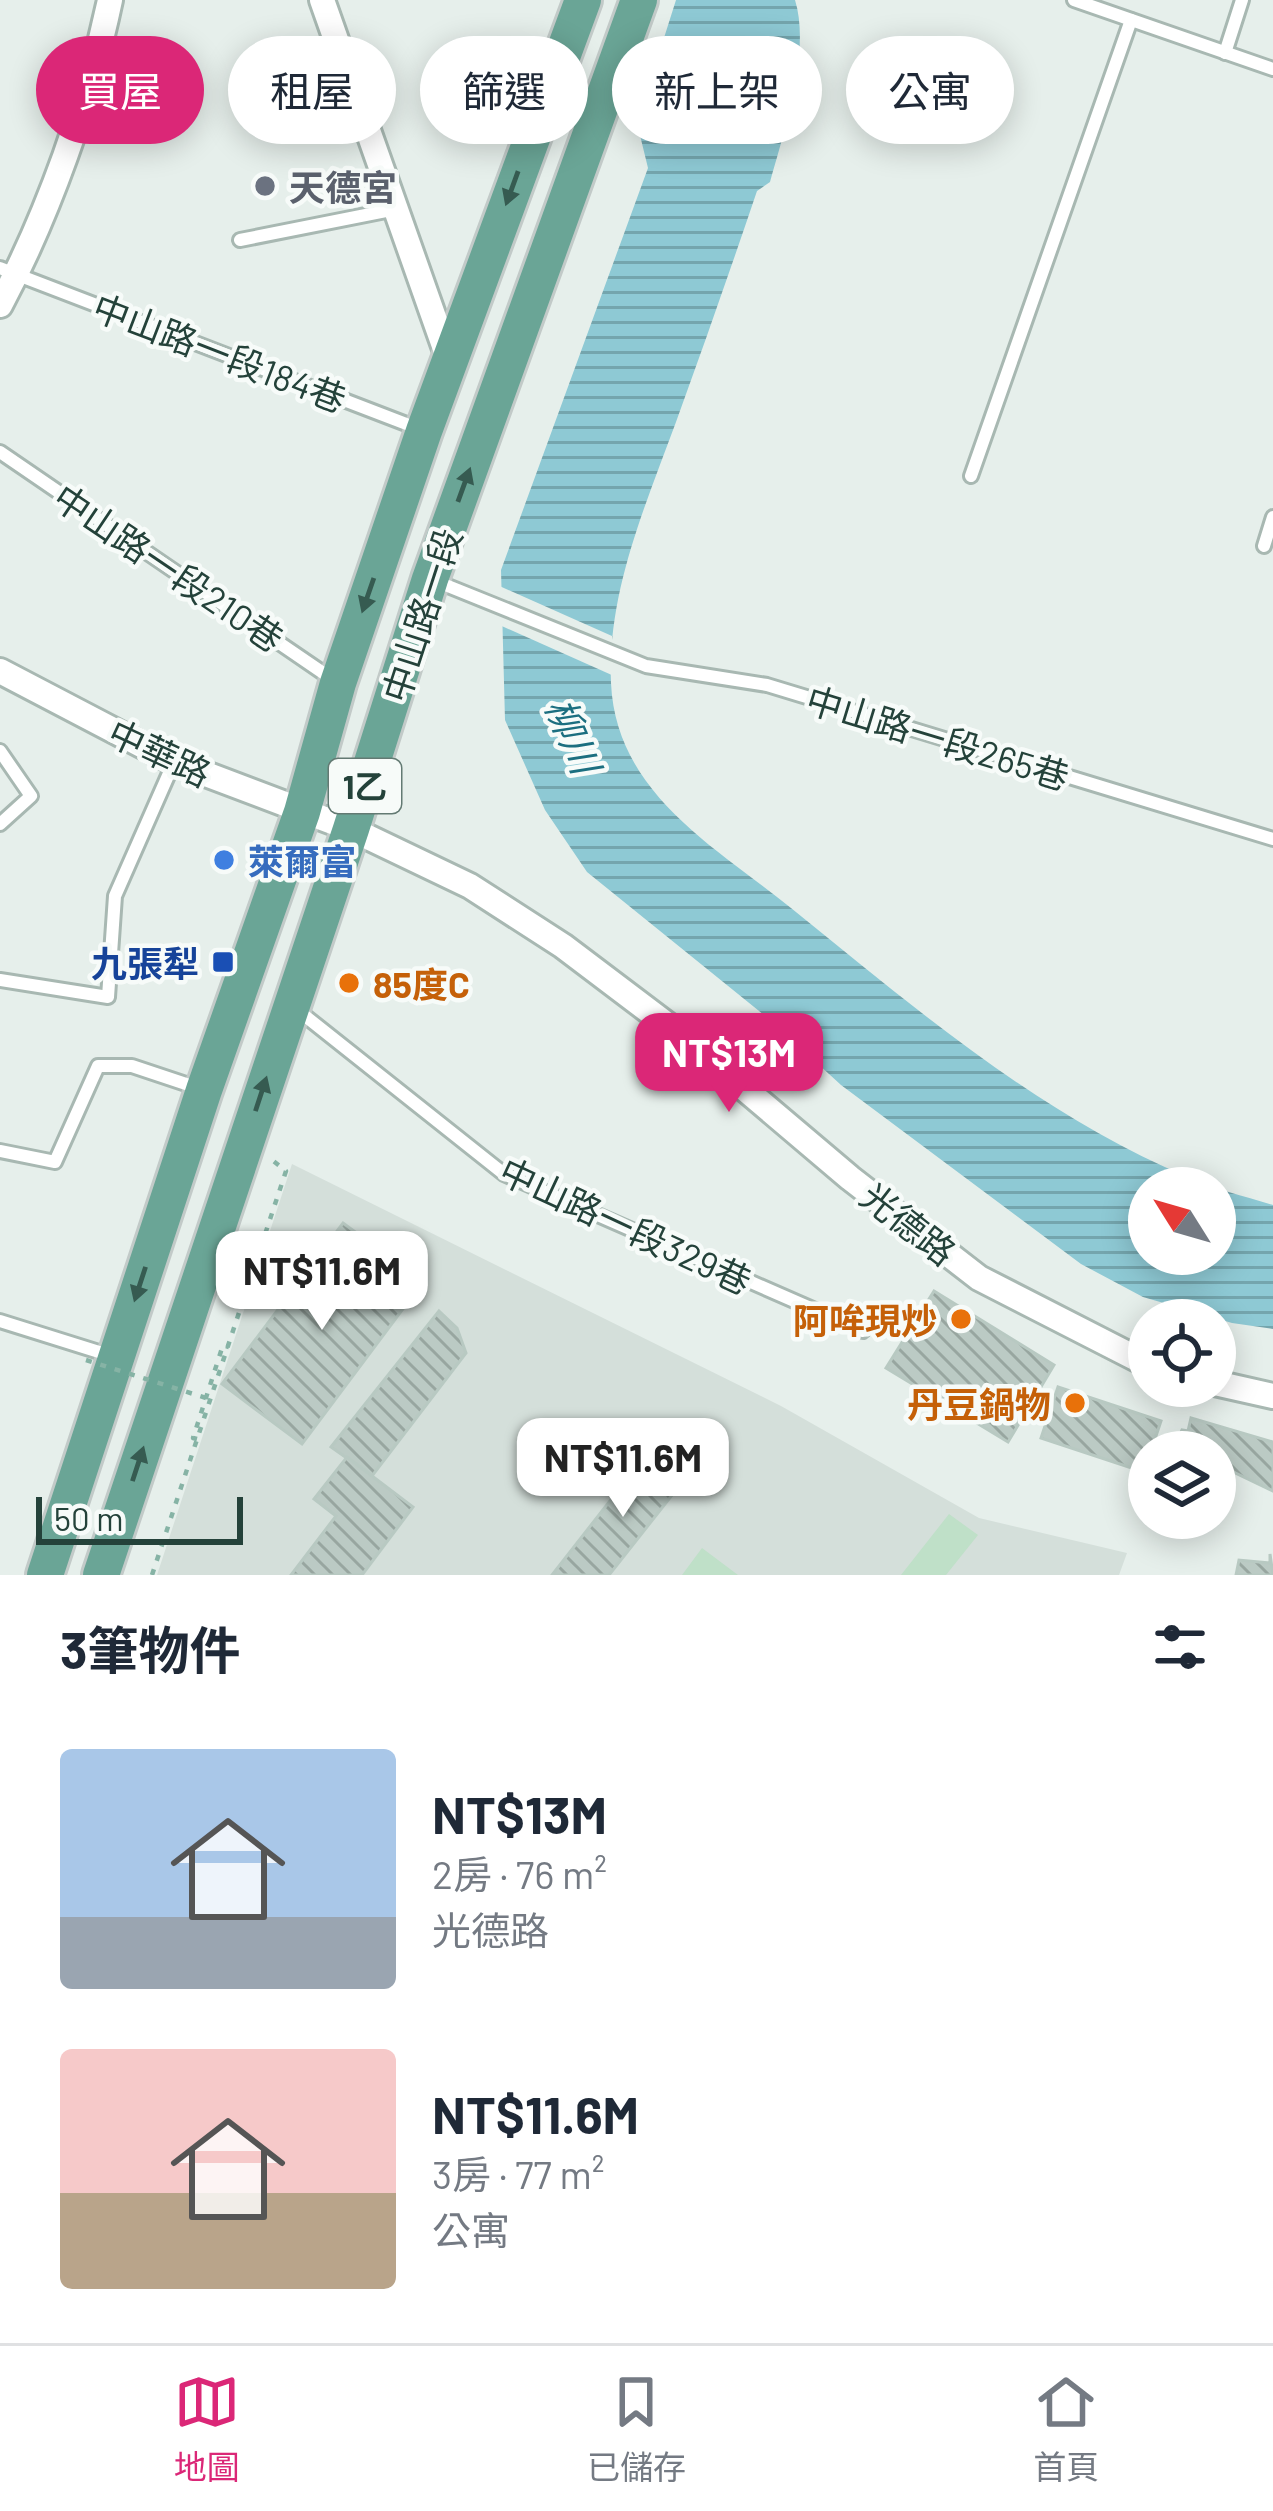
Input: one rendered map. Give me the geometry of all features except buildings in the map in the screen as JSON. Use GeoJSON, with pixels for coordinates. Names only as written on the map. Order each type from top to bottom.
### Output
{"type":"FeatureCollection","features":[{"type":"Feature","properties":{"kind":"main road","name":"中山路一段"},"geometry":{"type":"LineString","coordinates":[[101,1575],[291,1005],[326,821],[338,683],[448,360],[583,0]]}},
{"type":"Feature","properties":{"kind":"main road","name":"中山路一段"},"geometry":{"type":"LineString","coordinates":[[45,1575],[100,1358],[204,1090],[430,579],[639,0]]}},
{"type":"Feature","properties":{"kind":"street"},"geometry":{"type":"LineString","coordinates":[[0,305],[9,271],[62,160],[110,0]]}},
{"type":"Feature","properties":{"kind":"street"},"geometry":{"type":"LineString","coordinates":[[322,0],[448,360]]}},
{"type":"Feature","properties":{"kind":"street","name":"中華路"},"geometry":{"type":"LineString","coordinates":[[0,671],[174,761],[326,821]]}},
{"type":"Feature","properties":{"kind":"street","name":"光德路"},"geometry":{"type":"LineString","coordinates":[[326,821],[470,886],[563,946],[686,1039],[850,1178],[979,1278],[1128,1354]]}},
{"type":"Feature","properties":{"kind":"street"},"geometry":{"type":"LineString","coordinates":[[1236,1388],[1273,1396]]}},
{"type":"Feature","properties":{"kind":"lane"},"geometry":{"type":"LineString","coordinates":[[1074,0],[1273,69]]}},
{"type":"Feature","properties":{"kind":"lane"},"geometry":{"type":"LineString","coordinates":[[1225,53],[1242,0]]}},
{"type":"Feature","properties":{"kind":"lane"},"geometry":{"type":"LineString","coordinates":[[971,476],[1131,20]]}},
{"type":"Feature","properties":{"kind":"lane"},"geometry":{"type":"LineString","coordinates":[[239,240],[396,209]]}},
{"type":"Feature","properties":{"kind":"lane","name":"中山路一段184巷"},"geometry":{"type":"LineString","coordinates":[[9,271],[424,430]]}},
{"type":"Feature","properties":{"kind":"lane","name":"中山路一段210巷"},"geometry":{"type":"LineString","coordinates":[[0,452],[338,683]]}},
{"type":"Feature","properties":{"kind":"lane"},"geometry":{"type":"LineString","coordinates":[[1264,546],[1273,517]]}},
{"type":"Feature","properties":{"kind":"lane","name":"中山路一段265巷"},"geometry":{"type":"LineString","coordinates":[[430,579],[646,666],[767,685],[1273,838]]}},
{"type":"Feature","properties":{"kind":"lane"},"geometry":{"type":"LineString","coordinates":[[0,751],[31,796],[0,824]]}},
{"type":"Feature","properties":{"kind":"lane"},"geometry":{"type":"LineString","coordinates":[[0,980],[108,997],[115,896],[174,761]]}},
{"type":"Feature","properties":{"kind":"lane","name":"中山路一段329巷"},"geometry":{"type":"LineString","coordinates":[[291,1005],[504,1174],[863,1331]]}},
{"type":"Feature","properties":{"kind":"lane"},"geometry":{"type":"LineString","coordinates":[[0,1151],[55,1162],[98,1066],[132,1066],[204,1090]]}},
{"type":"Feature","properties":{"kind":"lane"},"geometry":{"type":"LineString","coordinates":[[0,1321],[100,1358]]}},
{"type":"Feature","properties":{"kind":"path"},"geometry":{"type":"LineString","coordinates":[[152,1575],[286,1171],[246,1140]]}},
{"type":"Feature","properties":{"kind":"path"},"geometry":{"type":"LineString","coordinates":[[198,1440],[193,1438],[223,1345],[229,1347]]}},
{"type":"Feature","properties":{"kind":"path"},"geometry":{"type":"LineString","coordinates":[[100,1358],[206,1398]]}},
{"type":"Feature","properties":{"kind":"shaded area"},"geometry":{"type":"Polygon","coordinates":[[[292,1164],[781,1406],[979,1518],[1127,1553],[1119,1575],[157,1575],[292,1164]]]}},
{"type":"Feature","properties":{"kind":"green space"},"geometry":{"type":"Polygon","coordinates":[[[949,1514],[978,1535],[946,1575],[901,1575],[949,1514]]]}},
{"type":"Feature","properties":{"kind":"green space"},"geometry":{"type":"Polygon","coordinates":[[[702,1548],[738,1575],[682,1575],[702,1548]]]}},
{"type":"Feature","properties":{"kind":"water","name":"柳川"},"geometry":{"type":"Polygon","coordinates":[[[676,0],[795,0],[800,36],[665,36],[676,0]]]}},
{"type":"Feature","properties":{"kind":"water","name":"柳川"},"geometry":{"type":"Polygon","coordinates":[[[642,144],[780,144],[770,182],[757,191],[622,582],[611,649],[611,683],[617,722],[630,756],[650,786],[702,839],[932,1021],[1079,1122],[1167,1167],[1128,1167],[1128,1275],[1236,1275],[1236,1193],[1273,1205],[1273,1329],[1236,1324],[1236,1299],[1150,1299],[1081,1264],[841,1085],[769,1019],[587,872],[545,810],[505,720],[501,570],[648,168],[642,144]]]}},
{"type":"Feature","properties":{"kind":"pier"},"geometry":{"type":"Polygon","coordinates":[[[495,584],[612,636],[614,676],[495,623],[495,584]]]}},
{"type":"Feature","properties":{"kind":"place","name":"天德宮"},"geometry":{"type":"Point","coordinates":[265,186]}},
{"type":"Feature","properties":{"kind":"place","name":"萊爾富"},"geometry":{"type":"Point","coordinates":[224,860]}},
{"type":"Feature","properties":{"kind":"place","name":"九張犁"},"geometry":{"type":"Point","coordinates":[223,962]}},
{"type":"Feature","properties":{"kind":"place","name":"85度C"},"geometry":{"type":"Point","coordinates":[349,983]}},
{"type":"Feature","properties":{"kind":"place","name":"阿哞現炒"},"geometry":{"type":"Point","coordinates":[961,1319]}},
{"type":"Feature","properties":{"kind":"place","name":"丹豆鍋物"},"geometry":{"type":"Point","coordinates":[1075,1403]}}]}
